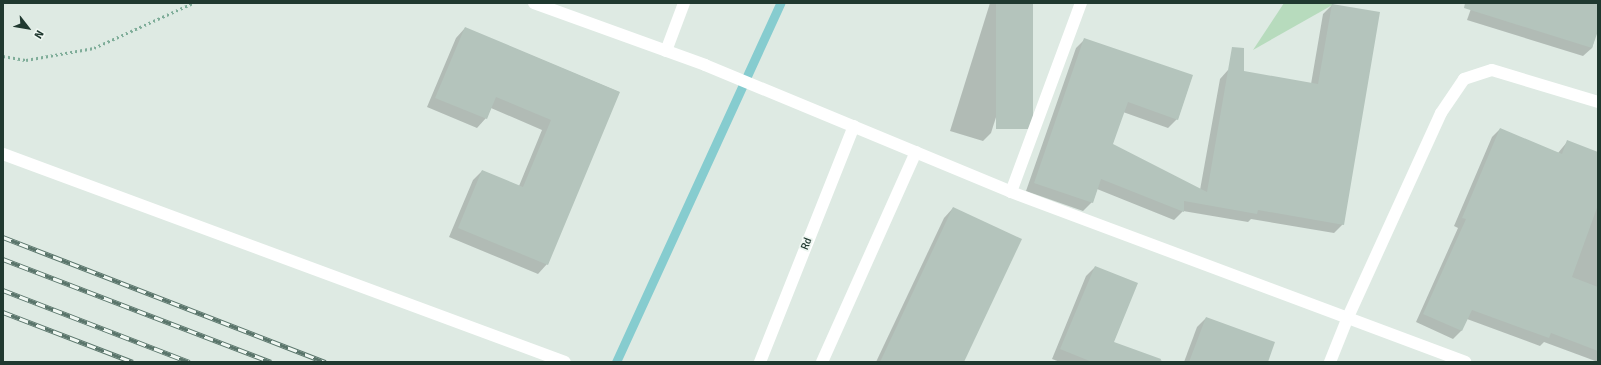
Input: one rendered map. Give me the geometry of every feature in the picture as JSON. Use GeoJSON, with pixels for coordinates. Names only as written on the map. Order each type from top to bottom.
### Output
{"type":"FeatureCollection","features":[{"type":"Feature","properties":{"kind":"street"},"geometry":{"type":"LineString","coordinates":[[534,3],[705,65],[812,108],[1011,192],[1465,362]]}},
{"type":"Feature","properties":{"kind":"street"},"geometry":{"type":"LineString","coordinates":[[666,51],[684,3]]}},
{"type":"Feature","properties":{"kind":"street"},"geometry":{"type":"LineString","coordinates":[[1011,192],[1081,3]]}},
{"type":"Feature","properties":{"kind":"street"},"geometry":{"type":"LineString","coordinates":[[1330,362],[1348,317],[1441,113],[1464,79],[1492,70],[1598,102]]}},
{"type":"Feature","properties":{"kind":"street","name":"Rd"},"geometry":{"type":"LineString","coordinates":[[760,362],[854,126]]}},
{"type":"Feature","properties":{"kind":"street"},"geometry":{"type":"LineString","coordinates":[[822,362],[916,152]]}},
{"type":"Feature","properties":{"kind":"street"},"geometry":{"type":"LineString","coordinates":[[3,154],[565,362]]}},
{"type":"Feature","properties":{"kind":"path"},"geometry":{"type":"LineString","coordinates":[[3,56],[26,60],[94,48],[193,3]]}},
{"type":"Feature","properties":{"kind":"green space"},"geometry":{"type":"Polygon","coordinates":[[[1284,3],[1336,3],[1253,50],[1284,3]]]}},
{"type":"Feature","properties":{"kind":"building"},"geometry":{"type":"Polygon","coordinates":[[[996,3],[1033,3],[1033,129],[996,129],[996,3]]]}},
{"type":"Feature","properties":{"kind":"building"},"geometry":{"type":"Polygon","coordinates":[[[1465,3],[1598,3],[1598,31],[1592,48],[1464,8],[1465,3]]]}},
{"type":"Feature","properties":{"kind":"building"},"geometry":{"type":"Polygon","coordinates":[[[1332,4],[1380,12],[1344,225],[1258,210],[1257,214],[1184,201],[1184,212],[1101,179],[1093,203],[1034,183],[1084,38],[1193,75],[1178,120],[1128,102],[1113,144],[1207,192],[1232,47],[1244,48],[1244,71],[1318,84],[1332,4]]]}},
{"type":"Feature","properties":{"kind":"building"},"geometry":{"type":"Polygon","coordinates":[[[465,27],[620,92],[548,265],[458,228],[482,170],[523,187],[551,120],[496,97],[487,119],[435,98],[465,27]]]}},
{"type":"Feature","properties":{"kind":"building"},"geometry":{"type":"Polygon","coordinates":[[[1500,128],[1562,154],[1567,140],[1598,152],[1598,205],[1572,277],[1598,287],[1598,351],[1551,333],[1549,338],[1472,310],[1462,331],[1423,314],[1466,219],[1462,218],[1500,128]]]}},
{"type":"Feature","properties":{"kind":"building"},"geometry":{"type":"Polygon","coordinates":[[[953,207],[1022,239],[964,362],[880,362],[953,207]]]}},
{"type":"Feature","properties":{"kind":"building"},"geometry":{"type":"Polygon","coordinates":[[[1095,266],[1138,283],[1114,342],[1161,359],[1160,362],[1092,362],[1060,349],[1095,266]]]}},
{"type":"Feature","properties":{"kind":"building"},"geometry":{"type":"Polygon","coordinates":[[[1206,317],[1275,342],[1268,362],[1189,362],[1206,317]]]}},
{"type":"Feature","properties":{"kind":"waterway"},"geometry":{"type":"LineString","coordinates":[[616,362],[780,3]]}},
{"type":"Feature","properties":{"kind":"railway"},"geometry":{"type":"LineString","coordinates":[[3,237],[326,362]]}},
{"type":"Feature","properties":{"kind":"railway"},"geometry":{"type":"LineString","coordinates":[[3,259],[271,362]]}},
{"type":"Feature","properties":{"kind":"railway"},"geometry":{"type":"LineString","coordinates":[[3,290],[190,362]]}},
{"type":"Feature","properties":{"kind":"railway"},"geometry":{"type":"LineString","coordinates":[[3,312],[133,362]]}}]}
